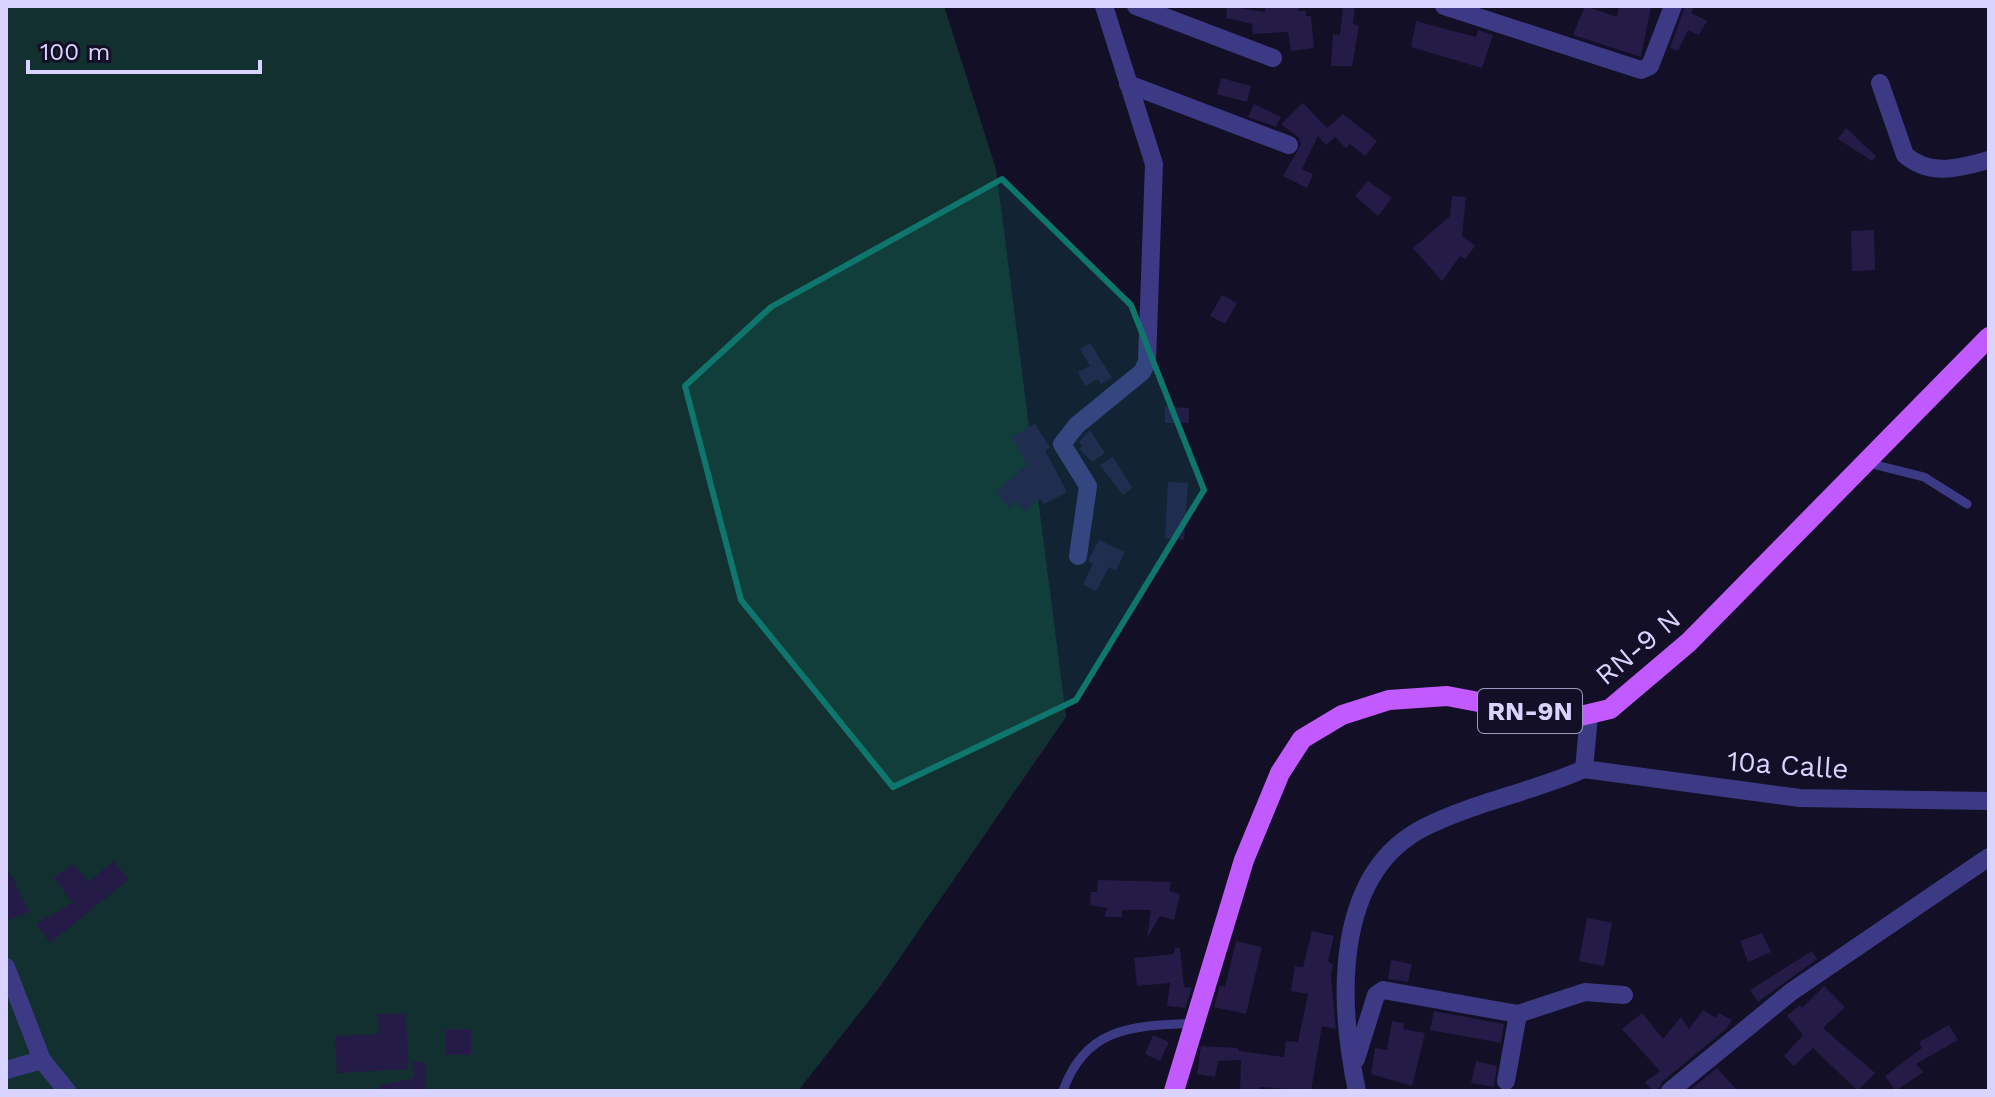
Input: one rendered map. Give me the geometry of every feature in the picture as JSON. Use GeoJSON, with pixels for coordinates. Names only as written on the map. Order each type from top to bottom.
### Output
{"type":"FeatureCollection","features":[{"type":"Feature","properties":{"kind":"main road","name":"RN-9 N"},"geometry":{"type":"LineString","coordinates":[[1174,1091],[1244,860],[1280,773],[1302,739],[1342,715],[1389,700],[1447,696],[1568,719],[1610,709],[1689,642],[1989,337]]}},
{"type":"Feature","properties":{"kind":"street"},"geometry":{"type":"LineString","coordinates":[[1078,556],[1088,486],[1062,444],[1077,425],[1142,372],[1147,362],[1155,175],[1104,6]]}},
{"type":"Feature","properties":{"kind":"street"},"geometry":{"type":"LineString","coordinates":[[1136,6],[1273,58]]}},
{"type":"Feature","properties":{"kind":"street"},"geometry":{"type":"LineString","coordinates":[[1444,6],[1641,70],[1650,66],[1673,6]]}},
{"type":"Feature","properties":{"kind":"street"},"geometry":{"type":"LineString","coordinates":[[1880,83],[1905,155],[1911,160],[1930,169],[1951,170],[1989,160]]}},
{"type":"Feature","properties":{"kind":"street"},"geometry":{"type":"LineString","coordinates":[[1128,84],[1289,145]]}},
{"type":"Feature","properties":{"kind":"street"},"geometry":{"type":"LineString","coordinates":[[1357,1091],[1347,1016],[1348,937],[1375,874],[1395,850],[1421,829],[1584,769],[1589,716]]}},
{"type":"Feature","properties":{"kind":"street","name":"10a Calle"},"geometry":{"type":"LineString","coordinates":[[1584,769],[1800,798],[1989,801]]}},
{"type":"Feature","properties":{"kind":"street"},"geometry":{"type":"LineString","coordinates":[[1670,1091],[1791,992],[1989,857]]}},
{"type":"Feature","properties":{"kind":"street"},"geometry":{"type":"LineString","coordinates":[[6,967],[42,1060],[67,1091]]}},
{"type":"Feature","properties":{"kind":"street"},"geometry":{"type":"LineString","coordinates":[[1353,1070],[1376,995],[1383,990],[1518,1014],[1585,992],[1624,995]]}},
{"type":"Feature","properties":{"kind":"street"},"geometry":{"type":"LineString","coordinates":[[1506,1081],[1518,1014]]}},
{"type":"Feature","properties":{"kind":"street"},"geometry":{"type":"LineString","coordinates":[[6,1070],[42,1060]]}},
{"type":"Feature","properties":{"kind":"lane"},"geometry":{"type":"LineString","coordinates":[[1868,463],[1924,477],[1967,504]]}},
{"type":"Feature","properties":{"kind":"lane"},"geometry":{"type":"LineString","coordinates":[[1063,1091],[1069,1076],[1090,1048],[1130,1026],[1196,1023]]}},
{"type":"Feature","properties":{"kind":"highlighted area"},"geometry":{"type":"Polygon","coordinates":[[[1002,179],[1131,305],[1204,490],[1076,700],[893,787],[741,600],[685,386],[771,307],[1002,179]]]}},
{"type":"Feature","properties":{"kind":"green space"},"geometry":{"type":"Polygon","coordinates":[[[6,6],[944,6],[996,169],[1066,717],[879,988],[798,1091],[6,1091],[6,6]]]}},
{"type":"Feature","properties":{"kind":"building"},"geometry":{"type":"Polygon","coordinates":[[[1227,6],[1265,12],[1265,6],[1298,6],[1298,11],[1306,11],[1306,16],[1311,16],[1314,48],[1291,51],[1288,32],[1253,34],[1252,24],[1226,18],[1227,6]]]}},
{"type":"Feature","properties":{"kind":"building"},"geometry":{"type":"Polygon","coordinates":[[[1343,6],[1355,6],[1353,24],[1359,26],[1352,66],[1331,66],[1333,34],[1340,35],[1343,6]]]}},
{"type":"Feature","properties":{"kind":"building"},"geometry":{"type":"Polygon","coordinates":[[[1585,6],[1617,17],[1619,6],[1651,6],[1641,57],[1573,35],[1585,6]]]}},
{"type":"Feature","properties":{"kind":"building"},"geometry":{"type":"Polygon","coordinates":[[[1685,6],[1695,6],[1691,13],[1707,21],[1699,35],[1688,30],[1678,51],[1670,48],[1685,6]]]}},
{"type":"Feature","properties":{"kind":"building"},"geometry":{"type":"Polygon","coordinates":[[[1416,21],[1476,37],[1478,30],[1493,35],[1482,68],[1411,47],[1416,21]]]}},
{"type":"Feature","properties":{"kind":"building"},"geometry":{"type":"Polygon","coordinates":[[[1221,78],[1251,86],[1247,102],[1217,94],[1221,78]]]}},
{"type":"Feature","properties":{"kind":"building"},"geometry":{"type":"Polygon","coordinates":[[[1303,103],[1327,128],[1343,114],[1377,141],[1365,156],[1350,144],[1346,148],[1335,137],[1326,145],[1318,136],[1302,169],[1313,174],[1307,188],[1283,176],[1301,144],[1298,137],[1281,124],[1303,103]]]}},
{"type":"Feature","properties":{"kind":"building"},"geometry":{"type":"Polygon","coordinates":[[[1254,104],[1281,117],[1276,127],[1248,117],[1254,104]]]}},
{"type":"Feature","properties":{"kind":"building"},"geometry":{"type":"Polygon","coordinates":[[[1846,128],[1876,156],[1872,161],[1838,139],[1846,128]]]}},
{"type":"Feature","properties":{"kind":"building"},"geometry":{"type":"Polygon","coordinates":[[[1368,181],[1392,198],[1378,216],[1355,196],[1368,181]]]}},
{"type":"Feature","properties":{"kind":"building"},"geometry":{"type":"Polygon","coordinates":[[[1452,196],[1466,197],[1462,236],[1475,246],[1465,259],[1460,256],[1442,281],[1413,248],[1450,216],[1452,196]]]}},
{"type":"Feature","properties":{"kind":"building"},"geometry":{"type":"Polygon","coordinates":[[[1874,230],[1875,270],[1852,271],[1851,231],[1874,230]]]}},
{"type":"Feature","properties":{"kind":"building"},"geometry":{"type":"Polygon","coordinates":[[[1222,295],[1237,303],[1225,324],[1210,316],[1222,295]]]}},
{"type":"Feature","properties":{"kind":"building"},"geometry":{"type":"Polygon","coordinates":[[[1090,343],[1112,378],[1101,384],[1098,379],[1085,386],[1078,372],[1090,366],[1080,349],[1090,343]]]}},
{"type":"Feature","properties":{"kind":"building"},"geometry":{"type":"Polygon","coordinates":[[[1165,407],[1189,408],[1189,423],[1165,423],[1165,407]]]}},
{"type":"Feature","properties":{"kind":"building"},"geometry":{"type":"Polygon","coordinates":[[[1035,424],[1050,448],[1045,450],[1067,492],[1044,504],[1040,499],[1025,512],[1016,501],[1009,508],[996,492],[1027,465],[1012,436],[1035,424]]]}},
{"type":"Feature","properties":{"kind":"building"},"geometry":{"type":"Polygon","coordinates":[[[1090,430],[1105,453],[1092,462],[1079,449],[1082,446],[1079,442],[1090,430]]]}},
{"type":"Feature","properties":{"kind":"building"},"geometry":{"type":"Polygon","coordinates":[[[1113,457],[1132,488],[1123,495],[1100,465],[1113,457]]]}},
{"type":"Feature","properties":{"kind":"building"},"geometry":{"type":"Polygon","coordinates":[[[1168,482],[1188,483],[1184,540],[1165,538],[1168,482]]]}},
{"type":"Feature","properties":{"kind":"building"},"geometry":{"type":"Polygon","coordinates":[[[1099,540],[1125,552],[1116,570],[1109,567],[1096,591],[1083,584],[1093,564],[1088,561],[1099,540]]]}},
{"type":"Feature","properties":{"kind":"building"},"geometry":{"type":"Polygon","coordinates":[[[113,861],[129,879],[50,943],[36,924],[72,903],[54,877],[73,864],[89,882],[113,861]]]}},
{"type":"Feature","properties":{"kind":"building"},"geometry":{"type":"Polygon","coordinates":[[[6,865],[29,912],[6,921],[6,865]]]}},
{"type":"Feature","properties":{"kind":"building"},"geometry":{"type":"Polygon","coordinates":[[[1098,880],[1171,882],[1169,891],[1180,894],[1174,920],[1160,916],[1147,938],[1151,910],[1122,910],[1122,917],[1104,917],[1107,908],[1090,905],[1091,892],[1097,892],[1098,880]]]}},
{"type":"Feature","properties":{"kind":"building"},"geometry":{"type":"Polygon","coordinates":[[[1587,918],[1612,923],[1604,966],[1579,961],[1587,918]]]}},
{"type":"Feature","properties":{"kind":"building"},"geometry":{"type":"Polygon","coordinates":[[[1312,931],[1334,936],[1328,961],[1333,965],[1331,976],[1336,1029],[1322,1026],[1311,1091],[1260,1087],[1259,1091],[1240,1091],[1241,1060],[1218,1061],[1215,1077],[1197,1074],[1201,1046],[1238,1048],[1239,1051],[1284,1057],[1286,1041],[1298,1042],[1308,994],[1291,991],[1295,966],[1303,967],[1312,931]]]}},
{"type":"Feature","properties":{"kind":"building"},"geometry":{"type":"Polygon","coordinates":[[[1762,933],[1771,952],[1748,962],[1740,941],[1762,933]]]}},
{"type":"Feature","properties":{"kind":"building"},"geometry":{"type":"Polygon","coordinates":[[[1236,941],[1262,947],[1246,1014],[1214,1007],[1220,985],[1225,987],[1236,941]]]}},
{"type":"Feature","properties":{"kind":"building"},"geometry":{"type":"Polygon","coordinates":[[[1175,948],[1180,948],[1184,987],[1192,988],[1185,1008],[1167,1006],[1170,983],[1137,986],[1134,958],[1174,954],[1175,948]]]}},
{"type":"Feature","properties":{"kind":"building"},"geometry":{"type":"Polygon","coordinates":[[[1812,951],[1817,959],[1758,1002],[1750,990],[1812,951]]]}},
{"type":"Feature","properties":{"kind":"building"},"geometry":{"type":"Polygon","coordinates":[[[1391,960],[1412,964],[1408,982],[1388,979],[1391,960]]]}},
{"type":"Feature","properties":{"kind":"building"},"geometry":{"type":"Polygon","coordinates":[[[1824,986],[1845,1007],[1823,1028],[1875,1073],[1858,1091],[1813,1048],[1794,1066],[1784,1056],[1803,1035],[1787,1016],[1800,1005],[1802,1008],[1824,986]]]}},
{"type":"Feature","properties":{"kind":"building"},"geometry":{"type":"Polygon","coordinates":[[[1703,1010],[1716,1018],[1719,1013],[1732,1020],[1726,1029],[1662,1082],[1658,1091],[1652,1091],[1645,1082],[1660,1071],[1622,1029],[1642,1013],[1663,1039],[1681,1017],[1689,1029],[1703,1010]]]}},
{"type":"Feature","properties":{"kind":"building"},"geometry":{"type":"Polygon","coordinates":[[[1434,1011],[1504,1024],[1501,1043],[1430,1030],[1434,1011]]]}},
{"type":"Feature","properties":{"kind":"building"},"geometry":{"type":"Polygon","coordinates":[[[406,1013],[408,1069],[337,1073],[335,1036],[379,1034],[378,1014],[406,1013]]]}},
{"type":"Feature","properties":{"kind":"building"},"geometry":{"type":"Polygon","coordinates":[[[1392,1021],[1404,1023],[1403,1029],[1425,1033],[1412,1086],[1371,1074],[1375,1048],[1387,1050],[1392,1021]]]}},
{"type":"Feature","properties":{"kind":"building"},"geometry":{"type":"Polygon","coordinates":[[[1949,1025],[1958,1040],[1916,1064],[1923,1072],[1896,1091],[1885,1076],[1922,1048],[1919,1042],[1949,1025]]]}},
{"type":"Feature","properties":{"kind":"building"},"geometry":{"type":"Polygon","coordinates":[[[446,1029],[471,1029],[471,1055],[446,1055],[446,1029]]]}},
{"type":"Feature","properties":{"kind":"building"},"geometry":{"type":"Polygon","coordinates":[[[1153,1035],[1169,1042],[1160,1061],[1145,1054],[1153,1035]]]}},
{"type":"Feature","properties":{"kind":"building"},"geometry":{"type":"Polygon","coordinates":[[[1476,1061],[1497,1066],[1494,1087],[1471,1083],[1476,1061]]]}},
{"type":"Feature","properties":{"kind":"building"},"geometry":{"type":"Polygon","coordinates":[[[412,1062],[426,1062],[426,1091],[379,1091],[378,1086],[414,1078],[412,1062]]]}},
{"type":"Feature","properties":{"kind":"building"},"geometry":{"type":"Polygon","coordinates":[[[1717,1068],[1738,1091],[1689,1091],[1717,1068]]]}}]}
